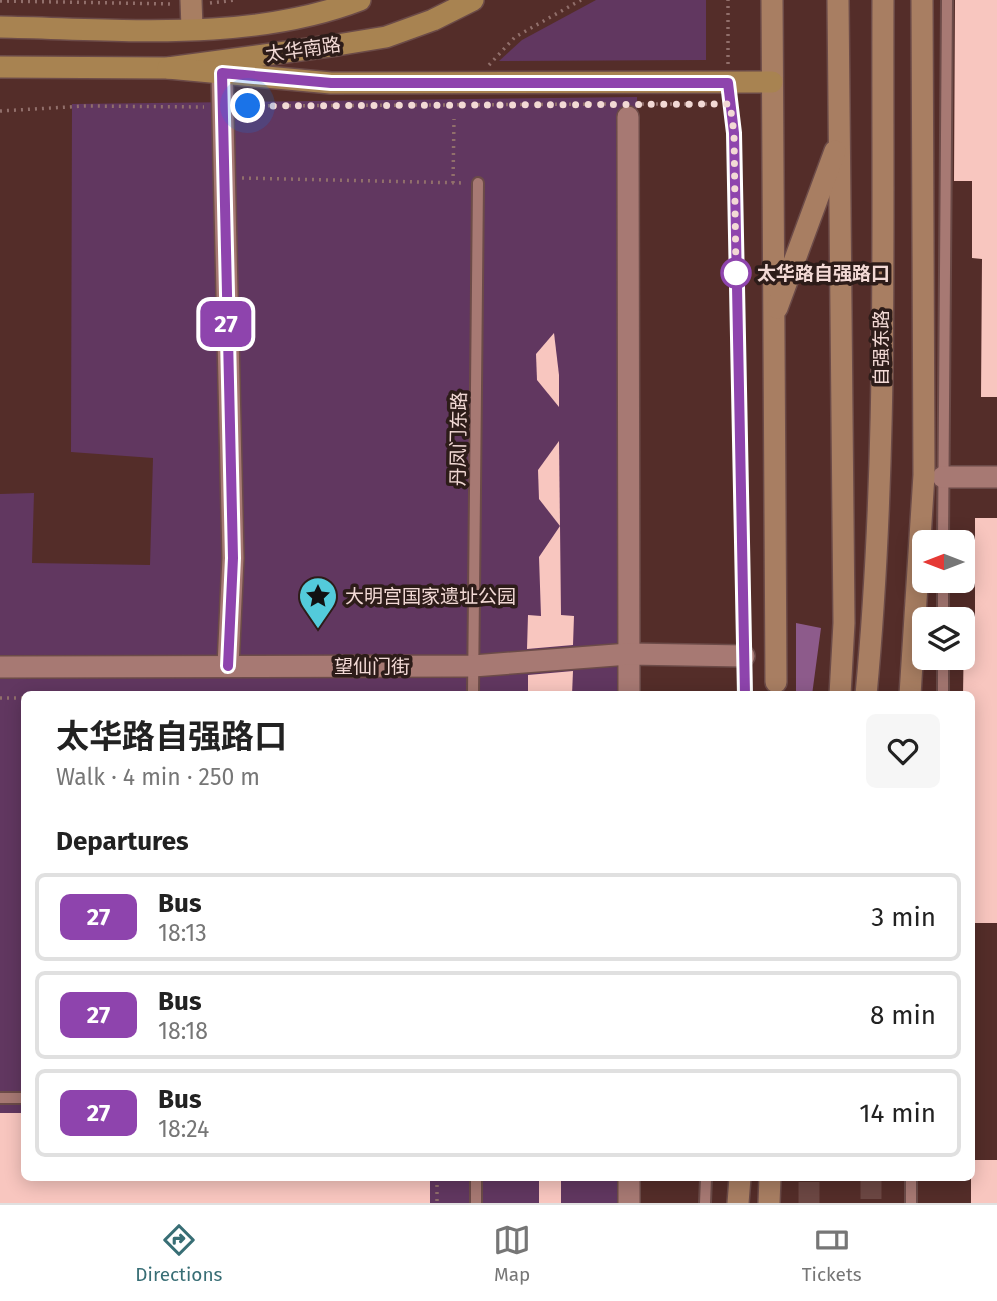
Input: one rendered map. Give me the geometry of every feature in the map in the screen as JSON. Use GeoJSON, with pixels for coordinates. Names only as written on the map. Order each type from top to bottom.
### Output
{"type":"FeatureCollection","features":[{"type":"Feature","properties":{"kind":"main road","name":"太华南路"},"geometry":{"type":"LineString","coordinates":[[0,27],[192,28],[290,20],[360,0]]}},
{"type":"Feature","properties":{"kind":"main road","name":"太华南路"},"geometry":{"type":"LineString","coordinates":[[0,67],[168,68],[386,37],[433,20],[473,0]]}},
{"type":"Feature","properties":{"kind":"main road"},"geometry":{"type":"LineString","coordinates":[[772,0],[776,682]]}},
{"type":"Feature","properties":{"kind":"main road","name":"自强东路"},"geometry":{"type":"LineString","coordinates":[[838,0],[844,610],[840,691]]}},
{"type":"Feature","properties":{"kind":"main road","name":"自强东路"},"geometry":{"type":"LineString","coordinates":[[866,691],[873,622],[881,450],[883,0]]}},
{"type":"Feature","properties":{"kind":"main road"},"geometry":{"type":"LineString","coordinates":[[910,691],[924,475],[922,0]]}},
{"type":"Feature","properties":{"kind":"main road"},"geometry":{"type":"LineString","coordinates":[[191,2],[192,28]]}},
{"type":"Feature","properties":{"kind":"main road"},"geometry":{"type":"LineString","coordinates":[[168,68],[331,83],[477,83],[729,93],[772,82]]}},
{"type":"Feature","properties":{"kind":"main road"},"geometry":{"type":"LineString","coordinates":[[772,320],[840,140]]}},
{"type":"Feature","properties":{"kind":"main road"},"geometry":{"type":"LineString","coordinates":[[738,1203],[740,1181]]}},
{"type":"Feature","properties":{"kind":"main road"},"geometry":{"type":"LineString","coordinates":[[769,1203],[770,1181]]}},
{"type":"Feature","properties":{"kind":"street"},"geometry":{"type":"LineString","coordinates":[[222,73],[222,178],[233,558],[228,666]]}},
{"type":"Feature","properties":{"kind":"street"},"geometry":{"type":"LineString","coordinates":[[624,108],[629,691]]}},
{"type":"Feature","properties":{"kind":"street"},"geometry":{"type":"LineString","coordinates":[[943,477],[997,477]]}},
{"type":"Feature","properties":{"kind":"street","name":"望仙门街"},"geometry":{"type":"LineString","coordinates":[[0,667],[473,666],[629,654],[744,656]]}},
{"type":"Feature","properties":{"kind":"street"},"geometry":{"type":"LineString","coordinates":[[629,1181],[629,1203]]}},
{"type":"Feature","properties":{"kind":"lane"},"geometry":{"type":"LineString","coordinates":[[943,530],[947,0]]}},
{"type":"Feature","properties":{"kind":"lane"},"geometry":{"type":"LineString","coordinates":[[729,93],[734,147],[745,691]]}},
{"type":"Feature","properties":{"kind":"lane","name":"丹凤门东路"},"geometry":{"type":"LineString","coordinates":[[473,691],[478,183]]}},
{"type":"Feature","properties":{"kind":"lane"},"geometry":{"type":"LineString","coordinates":[[943,670],[943,691]]}},
{"type":"Feature","properties":{"kind":"lane"},"geometry":{"type":"LineString","coordinates":[[0,1098],[21,1098]]}},
{"type":"Feature","properties":{"kind":"lane"},"geometry":{"type":"LineString","coordinates":[[476,1181],[476,1203]]}},
{"type":"Feature","properties":{"kind":"lane"},"geometry":{"type":"LineString","coordinates":[[705,1203],[706,1181]]}},
{"type":"Feature","properties":{"kind":"lane"},"geometry":{"type":"LineString","coordinates":[[911,1181],[911,1203]]}},
{"type":"Feature","properties":{"kind":"path"},"geometry":{"type":"LineString","coordinates":[[0,1],[236,0]]}},
{"type":"Feature","properties":{"kind":"path"},"geometry":{"type":"LineString","coordinates":[[463,105],[495,57],[515,37],[581,0]]}},
{"type":"Feature","properties":{"kind":"path"},"geometry":{"type":"LineString","coordinates":[[0,111],[85,106],[463,105],[624,108],[729,93],[728,0]]}},
{"type":"Feature","properties":{"kind":"path"},"geometry":{"type":"LineString","coordinates":[[453,183],[454,119]]}},
{"type":"Feature","properties":{"kind":"path"},"geometry":{"type":"LineString","coordinates":[[222,178],[478,183]]}},
{"type":"Feature","properties":{"kind":"path"},"geometry":{"type":"LineString","coordinates":[[0,698],[21,698]]}},
{"type":"Feature","properties":{"kind":"path"},"geometry":{"type":"LineString","coordinates":[[437,1181],[437,1203]]}},
{"type":"Feature","properties":{"kind":"shaded area"},"geometry":{"type":"Polygon","coordinates":[[[596,0],[706,0],[706,60],[499,61],[522,40],[596,0]]]}},
{"type":"Feature","properties":{"kind":"shaded area","name":"大明宫国家遗址公园"},"geometry":{"type":"Polygon","coordinates":[[[637,97],[636,691],[21,691],[21,1181],[635,1181],[635,1203],[0,1203],[0,494],[34,493],[32,563],[150,565],[153,458],[71,452],[72,104],[637,97]]]}},
{"type":"Feature","properties":{"kind":"shaded area"},"geometry":{"type":"Polygon","coordinates":[[[796,623],[821,628],[813,691],[796,691],[796,623]]]}},
{"type":"Feature","properties":{"kind":"building"},"geometry":{"type":"Polygon","coordinates":[[[955,0],[997,0],[997,397],[981,397],[982,259],[972,258],[972,181],[954,181],[955,0]]]}},
{"type":"Feature","properties":{"kind":"building"},"geometry":{"type":"Polygon","coordinates":[[[554,333],[559,375],[559,407],[537,380],[536,354],[554,333]]]}},
{"type":"Feature","properties":{"kind":"building"},"geometry":{"type":"Polygon","coordinates":[[[559,441],[560,526],[539,499],[538,470],[559,441]]]}},
{"type":"Feature","properties":{"kind":"building"},"geometry":{"type":"Polygon","coordinates":[[[975,518],[997,518],[997,923],[975,923],[975,691],[963,691],[963,670],[975,670],[975,518]]]}},
{"type":"Feature","properties":{"kind":"building"},"geometry":{"type":"Polygon","coordinates":[[[560,526],[561,615],[574,616],[573,645],[527,649],[528,615],[541,616],[539,557],[560,526]]]}},
{"type":"Feature","properties":{"kind":"building"},"geometry":{"type":"Polygon","coordinates":[[[573,671],[572,691],[528,691],[528,675],[573,671]]]}},
{"type":"Feature","properties":{"kind":"building"},"geometry":{"type":"Polygon","coordinates":[[[0,1113],[21,1113],[21,1181],[430,1181],[430,1203],[0,1203],[0,1113]]]}},
{"type":"Feature","properties":{"kind":"building"},"geometry":{"type":"Polygon","coordinates":[[[975,1160],[997,1160],[997,1203],[971,1203],[975,1160]]]}},
{"type":"Feature","properties":{"kind":"building"},"geometry":{"type":"Polygon","coordinates":[[[539,1181],[561,1181],[561,1203],[539,1203],[539,1181]]]}},
{"type":"Feature","properties":{"kind":"tunnel"},"geometry":{"type":"LineString","coordinates":[[809,1181],[809,1203]]}},
{"type":"Feature","properties":{"kind":"tunnel"},"geometry":{"type":"LineString","coordinates":[[871,1181],[871,1203]]}},
{"type":"Feature","properties":{"kind":"bus line","name":"27"},"geometry":{"type":"LineString","coordinates":[[228,666],[233,558],[222,178],[222,73],[331,83],[728,83],[734,133],[745,691]]}},
{"type":"Feature","properties":{"kind":"place","name":"太华路自强路口"},"geometry":{"type":"Point","coordinates":[736,273]}},
{"type":"Feature","properties":{"kind":"place","name":"大明宫国家遗址公园"},"geometry":{"type":"Point","coordinates":[318,630]}},
{"type":"Feature","properties":{"kind":"route"},"geometry":{"type":"LineString","coordinates":[[248,106],[730,104],[734,133],[736,273]]}}]}
